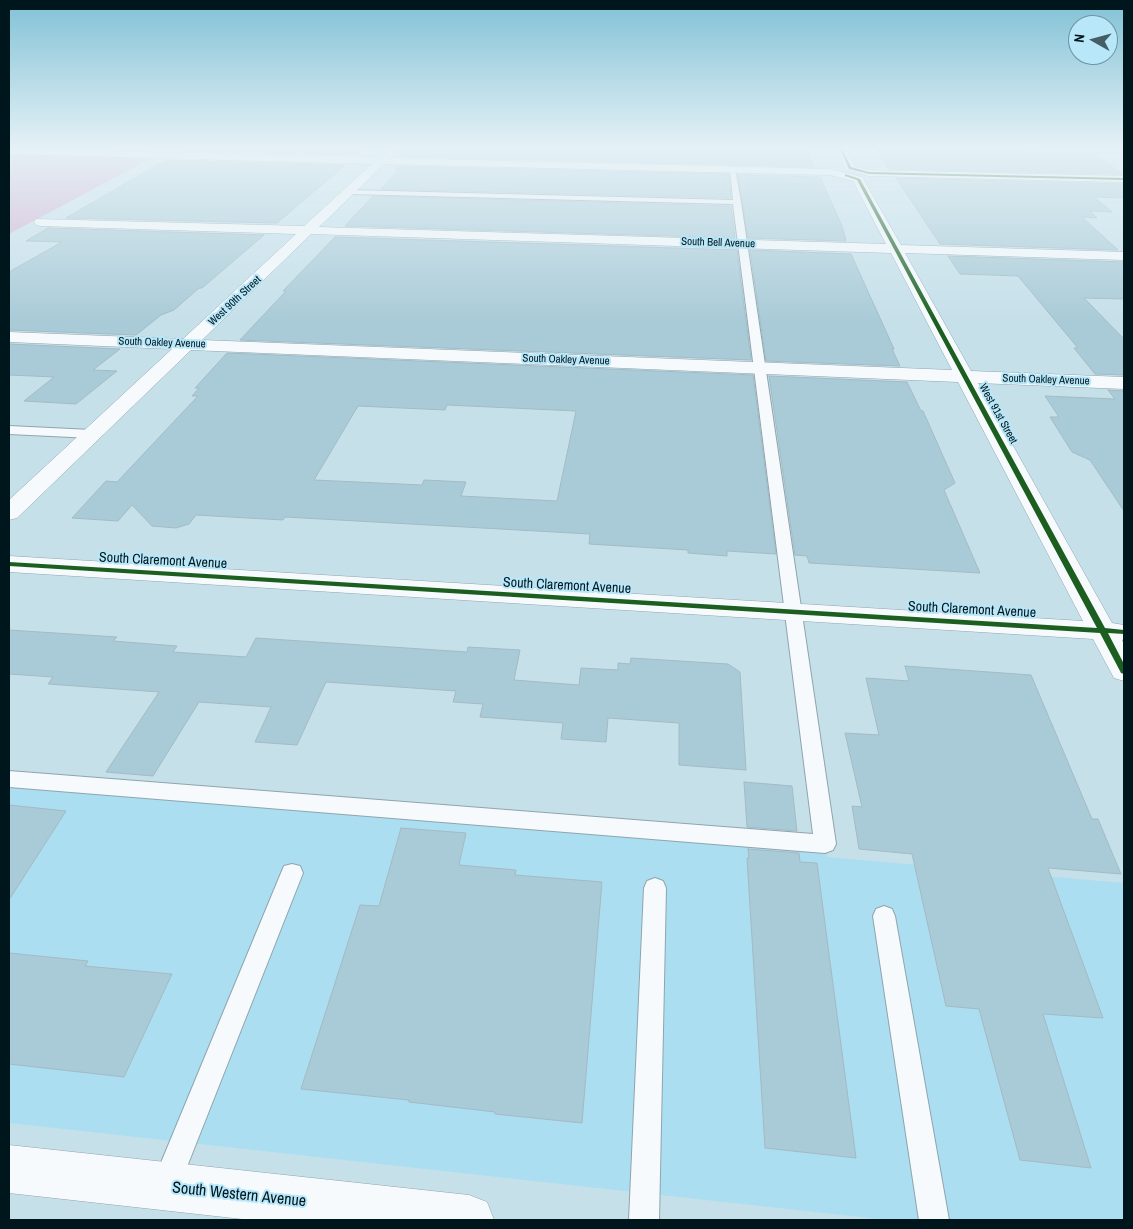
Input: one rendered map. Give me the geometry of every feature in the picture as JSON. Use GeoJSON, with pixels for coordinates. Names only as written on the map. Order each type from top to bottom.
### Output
{"type":"FeatureCollection","features":[{"type":"Feature","properties":{"kind":"street","name":"West 90th Street"},"geometry":{"type":"LineString","coordinates":[[9,513],[335,206]]}},
{"type":"Feature","properties":{"kind":"street","name":"West 91st Street"},"geometry":{"type":"LineString","coordinates":[[872,206],[964,376],[1113,631],[1124,670]]}},
{"type":"Feature","properties":{"kind":"street","name":"South Bell Avenue"},"geometry":{"type":"LineString","coordinates":[[41,222],[1124,256]]}},
{"type":"Feature","properties":{"kind":"street","name":"South Oakley Avenue"},"geometry":{"type":"LineString","coordinates":[[9,337],[1124,383]]}},
{"type":"Feature","properties":{"kind":"street","name":"South Claremont Avenue"},"geometry":{"type":"LineString","coordinates":[[9,564],[1113,631]]}},
{"type":"Feature","properties":{"kind":"street","name":"South Western Avenue"},"geometry":{"type":"LineString","coordinates":[[9,1169],[469,1220]]}},
{"type":"Feature","properties":{"kind":"lane"},"geometry":{"type":"LineString","coordinates":[[9,779],[825,844],[738,206]]}},
{"type":"Feature","properties":{"kind":"lane"},"geometry":{"type":"LineString","coordinates":[[9,430],[92,434]]}},
{"type":"Feature","properties":{"kind":"lane"},"geometry":{"type":"LineString","coordinates":[[165,1186],[292,873]]}},
{"type":"Feature","properties":{"kind":"lane"},"geometry":{"type":"LineString","coordinates":[[644,1220],[655,888]]}},
{"type":"Feature","properties":{"kind":"lane"},"geometry":{"type":"LineString","coordinates":[[884,916],[934,1220]]}},
{"type":"Feature","properties":{"kind":"shaded area"},"geometry":{"type":"Polygon","coordinates":[[[9,206],[61,206],[9,234],[9,206]]]}},
{"type":"Feature","properties":{"kind":"shaded area"},"geometry":{"type":"Polygon","coordinates":[[[9,779],[825,844],[827,857],[1124,883],[1124,1220],[887,1220],[9,1123],[9,779]]]}},
{"type":"Feature","properties":{"kind":"building"},"geometry":{"type":"Polygon","coordinates":[[[86,206],[297,206],[277,223],[66,218],[86,206]]]}},
{"type":"Feature","properties":{"kind":"building"},"geometry":{"type":"Polygon","coordinates":[[[363,206],[731,206],[735,238],[345,226],[363,206]]]}},
{"type":"Feature","properties":{"kind":"building"},"geometry":{"type":"Polygon","coordinates":[[[743,206],[833,206],[846,241],[748,238],[743,206]]]}},
{"type":"Feature","properties":{"kind":"building"},"geometry":{"type":"Polygon","coordinates":[[[915,206],[1105,206],[1112,212],[1090,211],[1097,218],[1082,217],[1118,250],[940,244],[915,206]]]}},
{"type":"Feature","properties":{"kind":"building"},"geometry":{"type":"Polygon","coordinates":[[[48,228],[264,235],[174,310],[161,315],[136,335],[9,330],[9,272],[62,242],[26,241],[48,228]]]}},
{"type":"Feature","properties":{"kind":"building"},"geometry":{"type":"Polygon","coordinates":[[[335,237],[737,250],[751,360],[240,340],[286,291],[283,291],[335,237]]]}},
{"type":"Feature","properties":{"kind":"building"},"geometry":{"type":"Polygon","coordinates":[[[750,250],[851,254],[900,366],[766,361],[750,250]]]}},
{"type":"Feature","properties":{"kind":"building"},"geometry":{"type":"Polygon","coordinates":[[[948,256],[1124,262],[1124,299],[1084,298],[1124,339],[1124,375],[1095,374],[1074,348],[1078,348],[1018,276],[960,274],[948,256]]]}},
{"type":"Feature","properties":{"kind":"building"},"geometry":{"type":"Polygon","coordinates":[[[9,344],[120,349],[93,370],[117,371],[76,404],[24,401],[54,377],[9,375],[9,344]]]}},
{"type":"Feature","properties":{"kind":"building"},"geometry":{"type":"Polygon","coordinates":[[[227,353],[753,375],[776,554],[727,551],[727,556],[688,553],[688,550],[589,544],[590,534],[285,517],[283,520],[196,515],[189,524],[176,528],[152,526],[132,505],[118,521],[72,518],[106,481],[117,482],[198,396],[192,396],[199,388],[195,388],[227,353]],[[447,405],[445,410],[358,406],[314,480],[422,485],[424,480],[466,482],[461,496],[557,501],[576,411],[447,405]]]}},
{"type":"Feature","properties":{"kind":"building"},"geometry":{"type":"Polygon","coordinates":[[[769,376],[907,382],[921,411],[923,411],[955,483],[944,490],[980,573],[809,563],[807,556],[795,555],[769,376]]]}},
{"type":"Feature","properties":{"kind":"building"},"geometry":{"type":"Polygon","coordinates":[[[1108,390],[1124,391],[1124,511],[1090,460],[1072,452],[1050,417],[1059,417],[1045,396],[1115,399],[1108,390]]]}},
{"type":"Feature","properties":{"kind":"building"},"geometry":{"type":"Polygon","coordinates":[[[9,630],[117,637],[113,641],[177,646],[173,652],[246,657],[256,638],[467,652],[468,647],[520,650],[514,680],[579,685],[581,668],[618,670],[618,663],[630,664],[631,658],[728,664],[740,672],[746,770],[679,765],[679,723],[608,718],[606,742],[561,739],[563,723],[480,717],[483,704],[453,702],[456,691],[326,682],[297,745],[255,742],[271,707],[199,702],[153,776],[106,772],[159,692],[48,684],[53,677],[9,674],[9,630]]]}},
{"type":"Feature","properties":{"kind":"building"},"geometry":{"type":"Polygon","coordinates":[[[905,666],[1031,675],[1092,819],[1098,819],[1121,874],[1048,868],[1103,1018],[1043,1014],[1091,1168],[1020,1160],[979,1009],[946,1006],[912,854],[859,849],[852,806],[862,807],[845,733],[879,735],[866,678],[909,681],[905,666]]]}},
{"type":"Feature","properties":{"kind":"building"},"geometry":{"type":"Polygon","coordinates":[[[744,782],[792,786],[797,831],[747,827],[744,782]]]}},
{"type":"Feature","properties":{"kind":"building"},"geometry":{"type":"Polygon","coordinates":[[[9,805],[66,811],[9,900],[9,805]]]}},
{"type":"Feature","properties":{"kind":"building"},"geometry":{"type":"Polygon","coordinates":[[[401,828],[466,833],[459,865],[516,870],[515,875],[602,882],[582,1123],[495,1114],[495,1112],[409,1102],[409,1100],[301,1089],[360,905],[379,906],[401,828]]]}},
{"type":"Feature","properties":{"kind":"building"},"geometry":{"type":"Polygon","coordinates":[[[748,849],[799,853],[800,862],[817,863],[856,1158],[765,1148],[747,858],[749,858],[748,849]]]}},
{"type":"Feature","properties":{"kind":"building"},"geometry":{"type":"Polygon","coordinates":[[[9,953],[88,961],[85,966],[172,974],[124,1077],[9,1064],[9,953]]]}},
{"type":"Feature","properties":{"kind":"cycle path"},"geometry":{"type":"LineString","coordinates":[[873,206],[1124,671]]}},
{"type":"Feature","properties":{"kind":"cycle path"},"geometry":{"type":"LineString","coordinates":[[9,564],[1124,632]]}}]}
